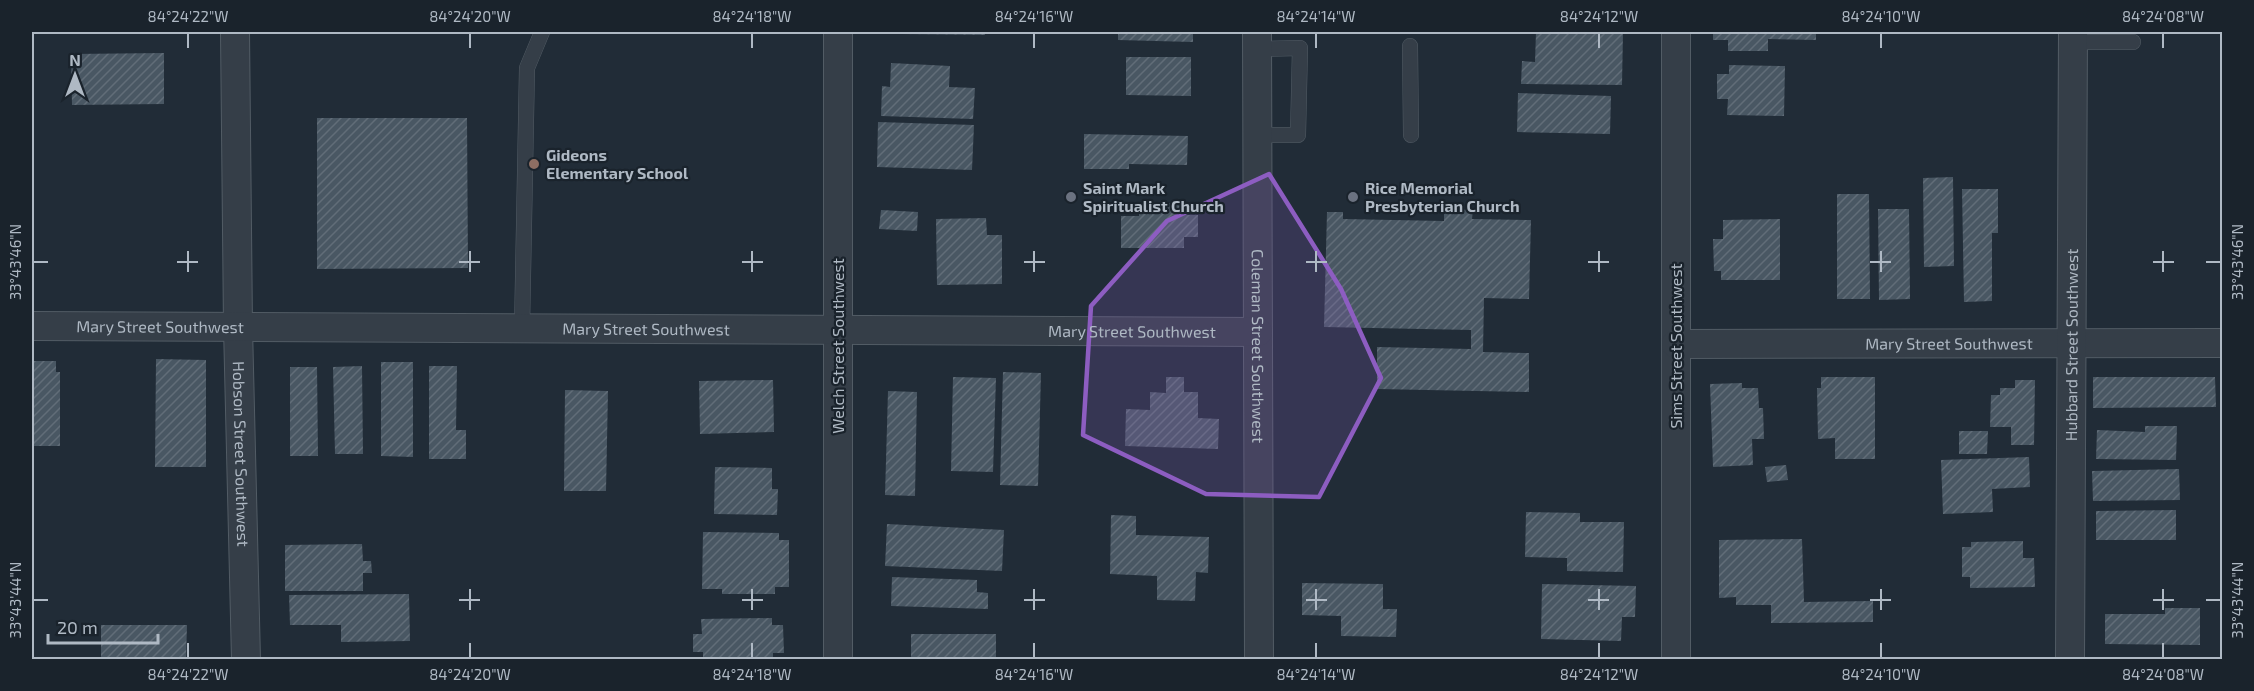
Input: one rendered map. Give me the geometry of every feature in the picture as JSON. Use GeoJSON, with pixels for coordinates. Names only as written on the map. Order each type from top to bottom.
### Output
{"type":"FeatureCollection","features":[{"type":"Feature","properties":{"kind":"street","name":"Hobson Street Southwest"},"geometry":{"type":"LineString","coordinates":[[235,32],[238,327],[246,660]]}},
{"type":"Feature","properties":{"kind":"street","name":"Welch Street Southwest"},"geometry":{"type":"LineString","coordinates":[[838,32],[838,660]]}},
{"type":"Feature","properties":{"kind":"street","name":"Sims Street Southwest"},"geometry":{"type":"LineString","coordinates":[[1676,32],[1676,660]]}},
{"type":"Feature","properties":{"kind":"street","name":"Hubbard Street Southwest"},"geometry":{"type":"LineString","coordinates":[[2070,660],[2073,37]]}},
{"type":"Feature","properties":{"kind":"street","name":"Coleman Street Southwest"},"geometry":{"type":"LineString","coordinates":[[1257,40],[1259,660]]}},
{"type":"Feature","properties":{"kind":"street","name":"Mary Street Southwest"},"geometry":{"type":"LineString","coordinates":[[32,326],[1258,332]]}},
{"type":"Feature","properties":{"kind":"street","name":"Mary Street Southwest"},"geometry":{"type":"LineString","coordinates":[[1676,344],[2223,343]]}},
{"type":"Feature","properties":{"kind":"lane"},"geometry":{"type":"LineString","coordinates":[[522,328],[527,68],[542,32]]}},
{"type":"Feature","properties":{"kind":"lane"},"geometry":{"type":"LineString","coordinates":[[2073,37],[2133,42]]}},
{"type":"Feature","properties":{"kind":"lane"},"geometry":{"type":"LineString","coordinates":[[1257,40],[1300,48],[1298,135],[1257,135]]}},
{"type":"Feature","properties":{"kind":"lane"},"geometry":{"type":"LineString","coordinates":[[1410,46],[1411,135]]}},
{"type":"Feature","properties":{"kind":"highlighted area"},"geometry":{"type":"Polygon","coordinates":[[[1269,174],[1341,289],[1381,378],[1319,497],[1206,494],[1083,435],[1091,306],[1167,221],[1269,174]]]}},
{"type":"Feature","properties":{"kind":"building"},"geometry":{"type":"Polygon","coordinates":[[[902,32],[985,32],[985,35],[902,34],[902,32]]]}},
{"type":"Feature","properties":{"kind":"building"},"geometry":{"type":"Polygon","coordinates":[[[1118,32],[1193,32],[1193,42],[1118,40],[1118,32]]]}},
{"type":"Feature","properties":{"kind":"building"},"geometry":{"type":"Polygon","coordinates":[[[1536,32],[1623,32],[1622,85],[1521,84],[1522,61],[1535,62],[1536,32]]]}},
{"type":"Feature","properties":{"kind":"building"},"geometry":{"type":"Polygon","coordinates":[[[1713,32],[1816,32],[1816,40],[1768,39],[1768,51],[1728,51],[1728,40],[1713,40],[1713,32]]]}},
{"type":"Feature","properties":{"kind":"building"},"geometry":{"type":"Polygon","coordinates":[[[164,53],[164,104],[72,105],[71,54],[164,53]]]}},
{"type":"Feature","properties":{"kind":"building"},"geometry":{"type":"Polygon","coordinates":[[[1126,57],[1191,57],[1191,96],[1126,95],[1126,57]]]}},
{"type":"Feature","properties":{"kind":"building"},"geometry":{"type":"Polygon","coordinates":[[[891,63],[950,66],[949,87],[975,88],[973,119],[881,116],[882,86],[890,87],[891,63]]]}},
{"type":"Feature","properties":{"kind":"building"},"geometry":{"type":"Polygon","coordinates":[[[1729,65],[1785,66],[1784,116],[1727,115],[1728,99],[1717,99],[1717,74],[1729,74],[1729,65]]]}},
{"type":"Feature","properties":{"kind":"building"},"geometry":{"type":"Polygon","coordinates":[[[1518,93],[1611,96],[1610,134],[1517,132],[1518,93]]]}},
{"type":"Feature","properties":{"kind":"building"},"geometry":{"type":"Polygon","coordinates":[[[317,118],[467,118],[468,268],[317,269],[317,118]]]}},
{"type":"Feature","properties":{"kind":"building"},"geometry":{"type":"Polygon","coordinates":[[[878,122],[974,125],[972,170],[877,167],[878,122]]]}},
{"type":"Feature","properties":{"kind":"building"},"geometry":{"type":"Polygon","coordinates":[[[1084,134],[1188,136],[1187,165],[1129,164],[1129,169],[1084,169],[1084,134]]]}},
{"type":"Feature","properties":{"kind":"building"},"geometry":{"type":"Polygon","coordinates":[[[1953,177],[1954,266],[1924,267],[1923,178],[1953,177]]]}},
{"type":"Feature","properties":{"kind":"building"},"geometry":{"type":"Polygon","coordinates":[[[1962,189],[1998,189],[1998,233],[1992,233],[1992,301],[1964,302],[1962,189]]]}},
{"type":"Feature","properties":{"kind":"building"},"geometry":{"type":"Polygon","coordinates":[[[1837,194],[1869,194],[1870,299],[1837,299],[1837,194]]]}},
{"type":"Feature","properties":{"kind":"building"},"geometry":{"type":"Polygon","coordinates":[[[1139,203],[1185,203],[1185,215],[1198,215],[1198,237],[1184,237],[1184,248],[1121,248],[1121,216],[1139,216],[1139,203]]]}},
{"type":"Feature","properties":{"kind":"building"},"geometry":{"type":"Polygon","coordinates":[[[1444,209],[1473,210],[1472,219],[1531,220],[1529,299],[1484,298],[1483,352],[1529,353],[1529,392],[1377,389],[1377,347],[1471,349],[1471,330],[1324,327],[1327,212],[1343,212],[1343,219],[1444,221],[1444,209]]]}},
{"type":"Feature","properties":{"kind":"building"},"geometry":{"type":"Polygon","coordinates":[[[1878,209],[1909,209],[1910,299],[1879,300],[1878,209]]]}},
{"type":"Feature","properties":{"kind":"building"},"geometry":{"type":"Polygon","coordinates":[[[881,210],[918,212],[917,231],[879,229],[881,210]]]}},
{"type":"Feature","properties":{"kind":"building"},"geometry":{"type":"Polygon","coordinates":[[[986,218],[987,235],[1002,235],[1002,284],[937,285],[936,219],[986,218]]]}},
{"type":"Feature","properties":{"kind":"building"},"geometry":{"type":"Polygon","coordinates":[[[1780,219],[1780,280],[1721,280],[1721,271],[1714,271],[1713,239],[1723,239],[1723,220],[1780,219]]]}},
{"type":"Feature","properties":{"kind":"building"},"geometry":{"type":"Polygon","coordinates":[[[156,359],[206,360],[206,467],[155,467],[156,359]]]}},
{"type":"Feature","properties":{"kind":"building"},"geometry":{"type":"Polygon","coordinates":[[[32,361],[56,361],[56,372],[60,372],[60,446],[32,446],[32,361]]]}},
{"type":"Feature","properties":{"kind":"building"},"geometry":{"type":"Polygon","coordinates":[[[381,362],[413,362],[413,457],[381,456],[381,362]]]}},
{"type":"Feature","properties":{"kind":"building"},"geometry":{"type":"Polygon","coordinates":[[[362,366],[363,454],[335,454],[333,367],[362,366]]]}},
{"type":"Feature","properties":{"kind":"building"},"geometry":{"type":"Polygon","coordinates":[[[429,366],[457,366],[456,430],[466,430],[466,459],[429,459],[429,366]]]}},
{"type":"Feature","properties":{"kind":"building"},"geometry":{"type":"Polygon","coordinates":[[[290,367],[317,367],[318,456],[290,456],[290,367]]]}},
{"type":"Feature","properties":{"kind":"building"},"geometry":{"type":"Polygon","coordinates":[[[1003,372],[1041,373],[1038,486],[1000,485],[1003,372]]]}},
{"type":"Feature","properties":{"kind":"building"},"geometry":{"type":"Polygon","coordinates":[[[953,377],[996,378],[993,472],[951,471],[953,377]]]}},
{"type":"Feature","properties":{"kind":"building"},"geometry":{"type":"Polygon","coordinates":[[[1166,377],[1184,377],[1184,392],[1198,392],[1198,418],[1219,419],[1218,449],[1125,446],[1126,409],[1150,410],[1150,392],[1166,393],[1166,377]]]}},
{"type":"Feature","properties":{"kind":"building"},"geometry":{"type":"Polygon","coordinates":[[[1821,377],[1875,377],[1875,459],[1835,459],[1835,438],[1818,439],[1817,388],[1821,388],[1821,377]]]}},
{"type":"Feature","properties":{"kind":"building"},"geometry":{"type":"Polygon","coordinates":[[[2093,377],[2215,377],[2216,407],[2093,408],[2093,377]]]}},
{"type":"Feature","properties":{"kind":"building"},"geometry":{"type":"Polygon","coordinates":[[[773,380],[774,432],[700,434],[699,381],[773,380]]]}},
{"type":"Feature","properties":{"kind":"building"},"geometry":{"type":"Polygon","coordinates":[[[2015,380],[2035,380],[2034,445],[2011,445],[2011,427],[1990,427],[1991,395],[2000,395],[2000,388],[2015,388],[2015,380]]]}},
{"type":"Feature","properties":{"kind":"building"},"geometry":{"type":"Polygon","coordinates":[[[1742,383],[1742,388],[1758,388],[1759,408],[1763,408],[1764,439],[1752,439],[1753,465],[1713,467],[1710,384],[1742,383]]]}},
{"type":"Feature","properties":{"kind":"building"},"geometry":{"type":"Polygon","coordinates":[[[565,390],[608,391],[606,491],[564,491],[565,390]]]}},
{"type":"Feature","properties":{"kind":"building"},"geometry":{"type":"Polygon","coordinates":[[[888,391],[917,392],[915,496],[885,495],[888,391]]]}},
{"type":"Feature","properties":{"kind":"building"},"geometry":{"type":"Polygon","coordinates":[[[2145,426],[2177,426],[2176,460],[2096,459],[2097,430],[2145,432],[2145,426]]]}},
{"type":"Feature","properties":{"kind":"building"},"geometry":{"type":"Polygon","coordinates":[[[1959,431],[1988,431],[1987,454],[1959,454],[1959,431]]]}},
{"type":"Feature","properties":{"kind":"building"},"geometry":{"type":"Polygon","coordinates":[[[2029,457],[2030,487],[1992,489],[1993,512],[1943,514],[1941,460],[2029,457]]]}},
{"type":"Feature","properties":{"kind":"building"},"geometry":{"type":"Polygon","coordinates":[[[1786,465],[1788,480],[1767,482],[1765,467],[1786,465]]]}},
{"type":"Feature","properties":{"kind":"building"},"geometry":{"type":"Polygon","coordinates":[[[715,467],[772,468],[772,489],[778,489],[777,515],[714,514],[715,467]]]}},
{"type":"Feature","properties":{"kind":"building"},"geometry":{"type":"Polygon","coordinates":[[[2179,469],[2180,500],[2093,501],[2092,471],[2179,469]]]}},
{"type":"Feature","properties":{"kind":"building"},"geometry":{"type":"Polygon","coordinates":[[[2176,510],[2176,540],[2096,540],[2096,511],[2176,510]]]}},
{"type":"Feature","properties":{"kind":"building"},"geometry":{"type":"Polygon","coordinates":[[[1526,512],[1580,513],[1580,522],[1624,522],[1623,572],[1567,571],[1567,558],[1525,557],[1526,512]]]}},
{"type":"Feature","properties":{"kind":"building"},"geometry":{"type":"Polygon","coordinates":[[[1111,515],[1136,516],[1136,535],[1209,537],[1208,573],[1196,572],[1195,601],[1157,600],[1157,576],[1110,574],[1111,515]]]}},
{"type":"Feature","properties":{"kind":"building"},"geometry":{"type":"Polygon","coordinates":[[[887,524],[1004,530],[1002,571],[885,566],[887,524]]]}},
{"type":"Feature","properties":{"kind":"building"},"geometry":{"type":"Polygon","coordinates":[[[703,532],[779,533],[779,540],[789,540],[789,587],[775,587],[775,594],[722,594],[722,589],[702,589],[703,532]]]}},
{"type":"Feature","properties":{"kind":"building"},"geometry":{"type":"Polygon","coordinates":[[[1802,539],[1804,602],[1873,601],[1873,622],[1771,623],[1771,605],[1736,605],[1736,597],[1719,598],[1719,540],[1802,539]]]}},
{"type":"Feature","properties":{"kind":"building"},"geometry":{"type":"Polygon","coordinates":[[[2023,541],[2023,558],[2034,558],[2035,587],[1970,588],[1970,577],[1962,577],[1962,547],[1971,547],[1971,542],[2023,541]]]}},
{"type":"Feature","properties":{"kind":"building"},"geometry":{"type":"Polygon","coordinates":[[[362,544],[363,561],[371,561],[372,573],[363,573],[363,591],[285,591],[285,545],[362,544]]]}},
{"type":"Feature","properties":{"kind":"building"},"geometry":{"type":"Polygon","coordinates":[[[892,577],[977,580],[977,592],[988,593],[988,609],[891,606],[892,577]]]}},
{"type":"Feature","properties":{"kind":"building"},"geometry":{"type":"Polygon","coordinates":[[[1302,583],[1383,584],[1383,609],[1397,609],[1396,637],[1341,636],[1341,616],[1302,615],[1302,583]]]}},
{"type":"Feature","properties":{"kind":"building"},"geometry":{"type":"Polygon","coordinates":[[[1542,584],[1636,586],[1635,617],[1622,617],[1621,641],[1541,639],[1542,584]]]}},
{"type":"Feature","properties":{"kind":"building"},"geometry":{"type":"Polygon","coordinates":[[[409,594],[410,641],[341,642],[341,625],[290,625],[289,595],[409,594]]]}},
{"type":"Feature","properties":{"kind":"building"},"geometry":{"type":"Polygon","coordinates":[[[2165,608],[2200,608],[2200,645],[2105,644],[2105,614],[2165,614],[2165,608]]]}},
{"type":"Feature","properties":{"kind":"building"},"geometry":{"type":"Polygon","coordinates":[[[772,618],[772,625],[783,625],[784,653],[773,653],[773,659],[703,660],[703,652],[693,652],[693,634],[702,634],[701,619],[772,618]]]}},
{"type":"Feature","properties":{"kind":"building"},"geometry":{"type":"Polygon","coordinates":[[[101,625],[187,625],[186,660],[101,660],[101,625]]]}},
{"type":"Feature","properties":{"kind":"building"},"geometry":{"type":"Polygon","coordinates":[[[911,634],[996,634],[996,660],[911,660],[911,634]]]}},
{"type":"Feature","properties":{"kind":"place","name":"Gideons Elementary School"},"geometry":{"type":"Point","coordinates":[534,164]}},
{"type":"Feature","properties":{"kind":"place","name":"Saint Mark Spiritualist Church"},"geometry":{"type":"Point","coordinates":[1071,197]}},
{"type":"Feature","properties":{"kind":"place","name":"Rice Memorial Presbyterian Church"},"geometry":{"type":"Point","coordinates":[1353,197]}}]}
